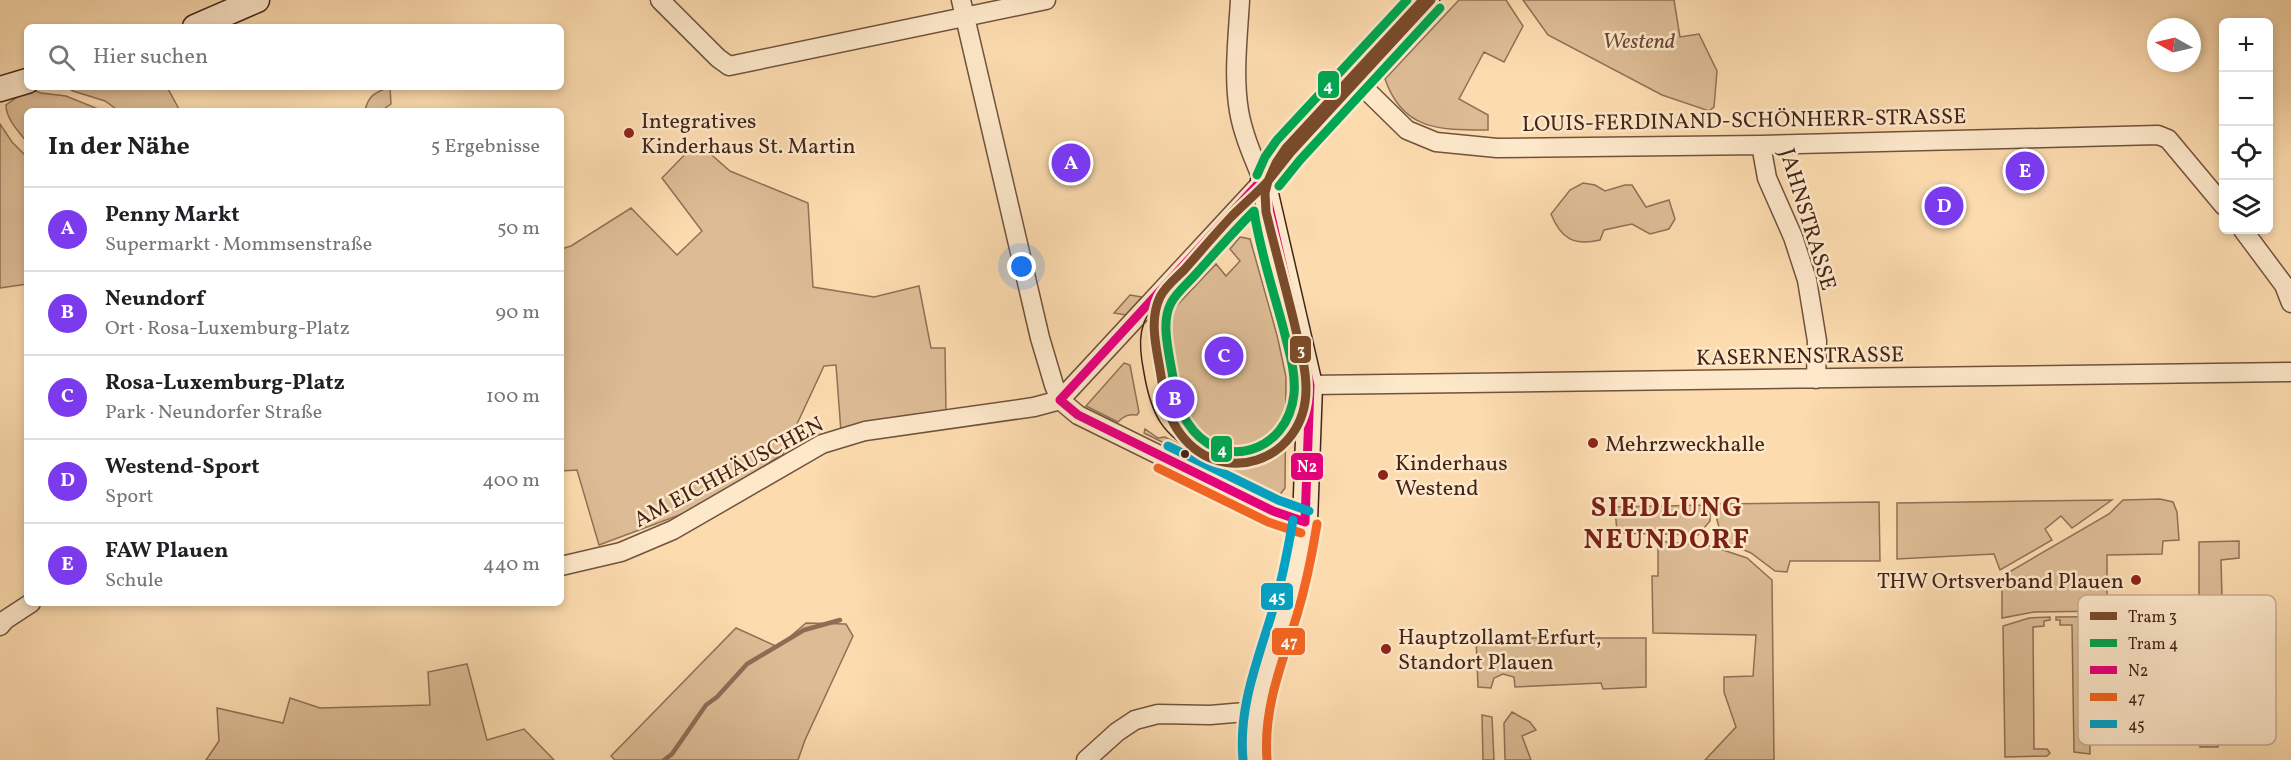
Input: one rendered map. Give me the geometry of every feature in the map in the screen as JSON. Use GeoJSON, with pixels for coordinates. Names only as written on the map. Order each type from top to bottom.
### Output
{"type":"FeatureCollection","features":[{"type":"Feature","properties":{"kind":"street"},"geometry":{"type":"LineString","coordinates":[[200,24],[230,5],[258,0]]}},
{"type":"Feature","properties":{"kind":"street"},"geometry":{"type":"LineString","coordinates":[[660,0],[718,58],[729,66],[963,9],[1046,0]]}},
{"type":"Feature","properties":{"kind":"street"},"geometry":{"type":"LineString","coordinates":[[1240,0],[1236,83],[1238,101],[1245,134],[1263,182],[1310,385],[1305,522],[1299,561],[1257,711],[1253,738],[1255,760]]}},
{"type":"Feature","properties":{"kind":"street"},"geometry":{"type":"LineString","coordinates":[[1060,400],[1263,182],[1354,78],[1427,0]]}},
{"type":"Feature","properties":{"kind":"street"},"geometry":{"type":"LineString","coordinates":[[963,9],[1040,338],[1060,400],[1078,415],[1273,511],[1305,522]]}},
{"type":"Feature","properties":{"kind":"street","name":"LOUIS-FERDINAND-SCHÖNHERR-STRASSE"},"geometry":{"type":"LineString","coordinates":[[1354,78],[1407,130],[1436,142],[1497,148],[1761,145],[2158,135],[2168,139],[2219,201]]}},
{"type":"Feature","properties":{"kind":"street"},"geometry":{"type":"LineString","coordinates":[[0,89],[24,82]]}},
{"type":"Feature","properties":{"kind":"street","name":"JAHNSTRASSE"},"geometry":{"type":"LineString","coordinates":[[1761,145],[1767,178],[1793,237],[1807,280],[1817,340],[1816,379]]}},
{"type":"Feature","properties":{"kind":"street"},"geometry":{"type":"LineString","coordinates":[[2246,234],[2284,285],[2291,303]]}},
{"type":"Feature","properties":{"kind":"street","name":"KASERNENSTRASSE"},"geometry":{"type":"LineString","coordinates":[[1310,385],[2291,372]]}},
{"type":"Feature","properties":{"kind":"street","name":"AM EICHHÄUSCHEN"},"geometry":{"type":"LineString","coordinates":[[564,565],[621,552],[673,530],[822,444],[865,431],[1034,407],[1060,400]]}},
{"type":"Feature","properties":{"kind":"street"},"geometry":{"type":"LineString","coordinates":[[0,626],[27,606]]}},
{"type":"Feature","properties":{"kind":"street"},"geometry":{"type":"LineString","coordinates":[[1086,760],[1117,732],[1135,720],[1158,714],[1210,715],[1257,711]]}},
{"type":"Feature","properties":{"kind":"green space"},"geometry":{"type":"Polygon","coordinates":[[[1459,0],[1506,0],[1523,26],[1504,62],[1484,52],[1459,99],[1488,115],[1488,130],[1439,128],[1425,124],[1402,109],[1385,79],[1459,0]]]}},
{"type":"Feature","properties":{"kind":"green space","name":"Westend"},"geometry":{"type":"Polygon","coordinates":[[[1523,0],[1674,0],[1680,37],[1699,34],[1717,71],[1714,107],[1709,111],[1662,95],[1548,35],[1523,0]]]}},
{"type":"Feature","properties":{"kind":"green space"},"geometry":{"type":"Polygon","coordinates":[[[33,90],[66,96],[96,108],[24,108],[24,138],[11,120],[6,105],[26,91],[33,90]]]}},
{"type":"Feature","properties":{"kind":"green space"},"geometry":{"type":"Polygon","coordinates":[[[71,90],[169,90],[178,108],[115,108],[105,101],[71,90]]]}},
{"type":"Feature","properties":{"kind":"green space"},"geometry":{"type":"Polygon","coordinates":[[[390,90],[391,104],[385,108],[366,108],[373,95],[390,90]]]}},
{"type":"Feature","properties":{"kind":"green space"},"geometry":{"type":"Polygon","coordinates":[[[0,124],[12,142],[24,154],[24,284],[0,288],[0,124]]]}},
{"type":"Feature","properties":{"kind":"green space"},"geometry":{"type":"Polygon","coordinates":[[[697,142],[730,171],[808,203],[813,287],[874,297],[919,286],[931,348],[945,348],[946,413],[841,432],[836,365],[824,366],[783,454],[698,508],[599,545],[577,470],[564,471],[564,248],[631,208],[677,255],[702,231],[662,178],[697,142]]]}},
{"type":"Feature","properties":{"kind":"green space"},"geometry":{"type":"Polygon","coordinates":[[[1583,183],[1595,185],[1605,191],[1632,185],[1646,207],[1669,200],[1675,219],[1669,229],[1650,234],[1632,224],[1604,230],[1600,240],[1583,242],[1570,239],[1559,229],[1551,214],[1570,190],[1583,183]]]}},
{"type":"Feature","properties":{"kind":"green space"},"geometry":{"type":"Polygon","coordinates":[[[1240,237],[1250,239],[1277,335],[1286,377],[1285,488],[1279,496],[1269,495],[1144,433],[1145,429],[1158,438],[1165,437],[1188,449],[1177,410],[1162,335],[1164,319],[1216,264],[1226,276],[1240,261],[1230,249],[1240,237]]]}},
{"type":"Feature","properties":{"kind":"green space"},"geometry":{"type":"Polygon","coordinates":[[[1130,295],[1142,297],[1126,315],[1114,313],[1130,295]]]}},
{"type":"Feature","properties":{"kind":"green space"},"geometry":{"type":"Polygon","coordinates":[[[1124,363],[1130,365],[1139,412],[1137,415],[1126,416],[1118,422],[1086,406],[1124,363]]]}},
{"type":"Feature","properties":{"kind":"green space"},"geometry":{"type":"Polygon","coordinates":[[[2160,499],[2173,502],[2177,512],[2179,540],[2163,541],[2162,554],[2107,555],[2107,595],[2078,595],[2078,611],[2034,612],[2002,618],[2002,579],[2004,575],[2109,514],[2123,500],[2160,499]]]}},
{"type":"Feature","properties":{"kind":"green space"},"geometry":{"type":"Polygon","coordinates":[[[2112,500],[2072,528],[2061,516],[2045,529],[2052,540],[2000,570],[1994,554],[1897,559],[1897,503],[2112,500]]]}},
{"type":"Feature","properties":{"kind":"green space"},"geometry":{"type":"Polygon","coordinates":[[[1879,502],[1880,561],[1790,561],[1787,572],[1775,571],[1751,553],[1723,541],[1715,504],[1879,502]]]}},
{"type":"Feature","properties":{"kind":"green space"},"geometry":{"type":"Polygon","coordinates":[[[1710,505],[1710,521],[1698,535],[1617,533],[1615,507],[1710,505]]]}},
{"type":"Feature","properties":{"kind":"green space"},"geometry":{"type":"Polygon","coordinates":[[[1658,541],[1711,546],[1747,558],[1772,580],[1774,760],[1705,760],[1736,727],[1724,692],[1724,677],[1753,676],[1756,635],[1653,633],[1652,576],[1658,576],[1658,541]]]}},
{"type":"Feature","properties":{"kind":"green space"},"geometry":{"type":"Polygon","coordinates":[[[2239,541],[2239,558],[2221,560],[2222,595],[2199,595],[2199,542],[2239,541]]]}},
{"type":"Feature","properties":{"kind":"green space"},"geometry":{"type":"Polygon","coordinates":[[[2050,617],[2050,620],[2044,621],[2044,626],[2033,627],[2034,749],[2047,749],[2050,753],[2047,756],[2005,757],[2003,626],[2029,618],[2050,617]]]}},
{"type":"Feature","properties":{"kind":"green space"},"geometry":{"type":"Polygon","coordinates":[[[2056,617],[2078,617],[2078,745],[2090,745],[2090,754],[2074,752],[2072,625],[2060,625],[2060,620],[2056,620],[2056,617]]]}},
{"type":"Feature","properties":{"kind":"green space"},"geometry":{"type":"Polygon","coordinates":[[[806,623],[846,624],[853,636],[798,760],[615,760],[611,756],[736,628],[778,647],[806,623]]]}},
{"type":"Feature","properties":{"kind":"green space"},"geometry":{"type":"Polygon","coordinates":[[[1476,638],[1646,638],[1646,687],[1603,689],[1601,683],[1515,687],[1514,677],[1503,674],[1494,678],[1491,688],[1478,687],[1476,638]]]}},
{"type":"Feature","properties":{"kind":"green space"},"geometry":{"type":"Polygon","coordinates":[[[467,664],[487,740],[524,729],[554,760],[206,760],[219,741],[217,708],[283,723],[290,698],[320,708],[430,705],[428,672],[467,664]]]}},
{"type":"Feature","properties":{"kind":"green space"},"geometry":{"type":"Polygon","coordinates":[[[1512,712],[1530,722],[1536,730],[1522,736],[1531,760],[1505,760],[1504,723],[1512,712]]]}},
{"type":"Feature","properties":{"kind":"green space"},"geometry":{"type":"Polygon","coordinates":[[[1482,715],[1492,717],[1494,760],[1483,760],[1482,715]]]}},
{"type":"Feature","properties":{"kind":"green space"},"geometry":{"type":"Polygon","coordinates":[[[2200,745],[2218,745],[2218,747],[2200,747],[2200,745]]]}},
{"type":"Feature","properties":{"kind":"waterway"},"geometry":{"type":"LineString","coordinates":[[664,760],[672,754],[706,705],[717,697],[747,664],[804,630],[840,620]]}},
{"type":"Feature","properties":{"kind":"tram line","name":"4"},"geometry":{"type":"LineString","coordinates":[[1257,175],[1265,157],[1277,140],[1407,0]]}},
{"type":"Feature","properties":{"kind":"tram line","name":"3"},"geometry":{"type":"LineString","coordinates":[[1268,181],[1286,148],[1423,0]]}},
{"type":"Feature","properties":{"kind":"tram line","name":"3"},"geometry":{"type":"LineString","coordinates":[[1268,181],[1291,152],[1431,0]]}},
{"type":"Feature","properties":{"kind":"tram line","name":"4"},"geometry":{"type":"LineString","coordinates":[[1279,186],[1300,160],[1440,8]]}},
{"type":"Feature","properties":{"kind":"tram line","name":"3"},"geometry":{"type":"LineString","coordinates":[[1268,181],[1265,193],[1266,212],[1305,372],[1306,389],[1302,414],[1292,435],[1276,450],[1257,460],[1236,463],[1214,460],[1194,448],[1173,422],[1165,398],[1156,347],[1155,313],[1160,297],[1168,286],[1232,216],[1268,181]]}},
{"type":"Feature","properties":{"kind":"tram line","name":"4"},"geometry":{"type":"LineString","coordinates":[[1254,211],[1263,257],[1292,362],[1294,394],[1289,414],[1279,431],[1266,442],[1251,450],[1234,452],[1217,448],[1201,438],[1183,415],[1174,385],[1166,324],[1168,310],[1176,296],[1254,211]]}},
{"type":"Feature","properties":{"kind":"tram line"},"geometry":{"type":"LineString","coordinates":[[1161,295],[1148,313],[1141,340],[1142,361],[1150,401],[1168,432],[1188,448],[1202,455]]}},
{"type":"Feature","properties":{"kind":"transit line","name":"N2"},"geometry":{"type":"LineString","coordinates":[[1263,181],[1310,385],[1305,522],[1273,511],[1078,415],[1060,400],[1427,0]]}},
{"type":"Feature","properties":{"kind":"transit line","name":"45"},"geometry":{"type":"LineString","coordinates":[[1168,446],[1278,500],[1309,511]]}},
{"type":"Feature","properties":{"kind":"transit line","name":"47"},"geometry":{"type":"LineString","coordinates":[[1158,468],[1268,522],[1301,533]]}},
{"type":"Feature","properties":{"kind":"transit line","name":"45"},"geometry":{"type":"LineString","coordinates":[[1243,760],[1242,740],[1247,701],[1280,585],[1293,520]]}},
{"type":"Feature","properties":{"kind":"transit line","name":"47"},"geometry":{"type":"LineString","coordinates":[[1267,759],[1271,704],[1303,592],[1317,524]]}},
{"type":"Feature","properties":{"kind":"place","name":"Integratives Kinderhaus St. Martin"},"geometry":{"type":"Point","coordinates":[629,133]}},
{"type":"Feature","properties":{"kind":"place","name":"Penny Markt"},"geometry":{"type":"Point","coordinates":[1071,163]}},
{"type":"Feature","properties":{"kind":"place","name":"FAW Plauen"},"geometry":{"type":"Point","coordinates":[2025,171]}},
{"type":"Feature","properties":{"kind":"place","name":"Westend-Sport"},"geometry":{"type":"Point","coordinates":[1944,206]}},
{"type":"Feature","properties":{"kind":"place","name":"Rosa-Luxemburg-Platz"},"geometry":{"type":"Point","coordinates":[1224,356]}},
{"type":"Feature","properties":{"kind":"place","name":"Neundorf"},"geometry":{"type":"Point","coordinates":[1175,399]}},
{"type":"Feature","properties":{"kind":"place","name":"Mehrzweckhalle"},"geometry":{"type":"Point","coordinates":[1593,443]}},
{"type":"Feature","properties":{"kind":"place","name":"Kinderhaus Westend"},"geometry":{"type":"Point","coordinates":[1383,475]}},
{"type":"Feature","properties":{"kind":"place","name":"THW Ortsverband Plauen"},"geometry":{"type":"Point","coordinates":[2136,580]}},
{"type":"Feature","properties":{"kind":"place","name":"Hauptzollamt Erfurt, Standort Plauen"},"geometry":{"type":"Point","coordinates":[1386,649]}},
{"type":"Feature","properties":{"kind":"district","name":"SIEDLUNG NEUNDORF"},"geometry":{"type":"Point","coordinates":[1667,522]}}]}
